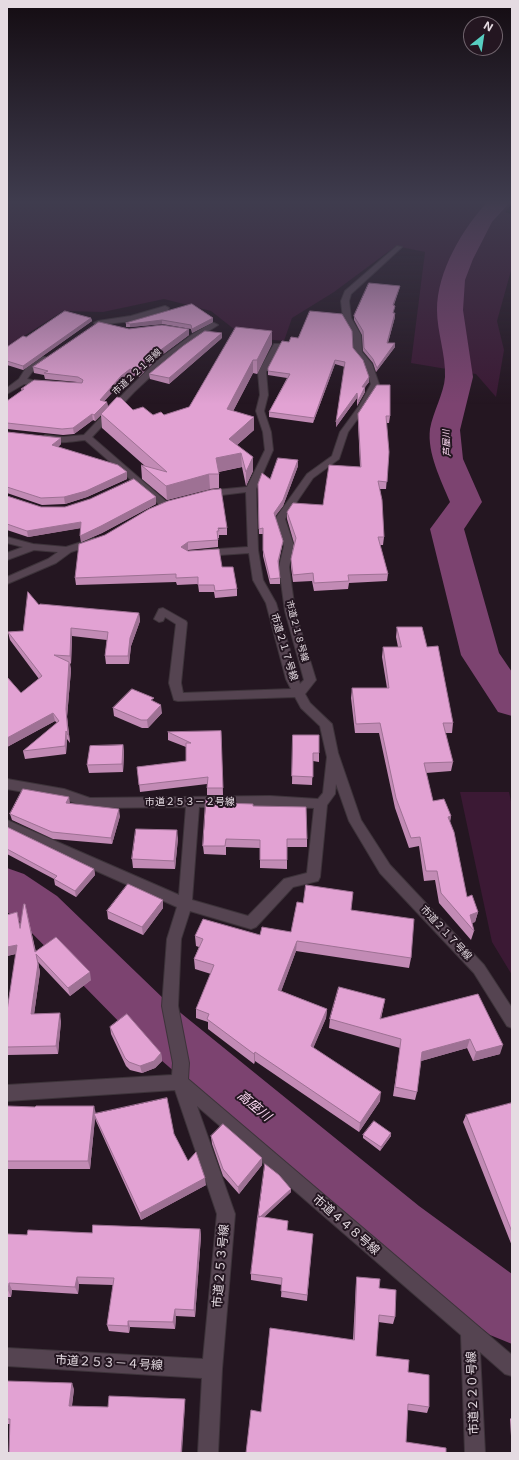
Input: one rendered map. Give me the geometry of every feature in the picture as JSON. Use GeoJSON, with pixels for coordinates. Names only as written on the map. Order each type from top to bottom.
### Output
{"type":"FeatureCollection","features":[{"type":"Feature","properties":{"kind":"street","name":"市道２１８号線"},"geometry":{"type":"LineString","coordinates":[[300,693],[310,680],[290,611],[284,568],[289,546],[280,519],[310,476],[336,456],[344,432],[364,406],[376,384],[368,364],[358,352],[357,335],[347,318],[345,301],[348,293],[375,268]]}},
{"type":"Feature","properties":{"kind":"street"},"geometry":{"type":"LineString","coordinates":[[124,329],[97,324],[135,319],[165,308]]}},
{"type":"Feature","properties":{"kind":"street","name":"市道２２１号線"},"geometry":{"type":"LineString","coordinates":[[87,437],[128,392],[176,349],[214,325]]}},
{"type":"Feature","properties":{"kind":"street"},"geometry":{"type":"LineString","coordinates":[[195,497],[210,492],[251,489],[269,450],[267,432],[260,411],[264,395],[262,372],[277,346]]}},
{"type":"Feature","properties":{"kind":"street"},"geometry":{"type":"LineString","coordinates":[[7,392],[22,381],[29,370],[54,353]]}},
{"type":"Feature","properties":{"kind":"street"},"geometry":{"type":"LineString","coordinates":[[22,381],[36,382]]}},
{"type":"Feature","properties":{"kind":"street"},"geometry":{"type":"LineString","coordinates":[[37,438],[63,440],[87,437],[133,481],[169,504],[152,510]]}},
{"type":"Feature","properties":{"kind":"street","name":"市道２１７号線"},"geometry":{"type":"LineString","coordinates":[[251,489],[253,550],[258,580],[271,603],[292,680],[305,705],[326,724],[332,753],[355,821],[385,869],[479,969],[512,1021]]}},
{"type":"Feature","properties":{"kind":"street"},"geometry":{"type":"LineString","coordinates":[[7,581],[52,561],[67,550],[101,539],[107,535]]}},
{"type":"Feature","properties":{"kind":"street"},"geometry":{"type":"LineString","coordinates":[[7,540],[34,546],[67,550]]}},
{"type":"Feature","properties":{"kind":"street"},"geometry":{"type":"LineString","coordinates":[[7,557],[34,546]]}},
{"type":"Feature","properties":{"kind":"street"},"geometry":{"type":"LineString","coordinates":[[196,553],[253,550]]}},
{"type":"Feature","properties":{"kind":"street"},"geometry":{"type":"LineString","coordinates":[[159,619],[163,611],[182,623],[175,683],[178,698],[300,693]]}},
{"type":"Feature","properties":{"kind":"street"},"geometry":{"type":"LineString","coordinates":[[185,904],[150,888],[7,825],[185,904],[251,923],[289,883],[313,877],[321,804],[329,794],[332,753]]}},
{"type":"Feature","properties":{"kind":"street","name":"市道２５３－２号線"},"geometry":{"type":"LineString","coordinates":[[7,784],[64,794],[90,803],[270,801],[321,804]]}},
{"type":"Feature","properties":{"kind":"street"},"geometry":{"type":"LineString","coordinates":[[185,904],[193,803]]}},
{"type":"Feature","properties":{"kind":"street","name":"市道２５３号線"},"geometry":{"type":"LineString","coordinates":[[185,904],[174,939],[170,1006],[181,1063],[180,1082],[226,1214],[212,1369],[208,1453]]}},
{"type":"Feature","properties":{"kind":"street"},"geometry":{"type":"LineString","coordinates":[[7,1092],[180,1082]]}},
{"type":"Feature","properties":{"kind":"street","name":"市道４４８号線"},"geometry":{"type":"LineString","coordinates":[[180,1082],[512,1367]]}},
{"type":"Feature","properties":{"kind":"street","name":"市道２２０号線"},"geometry":{"type":"LineString","coordinates":[[470,1332],[475,1453]]}},
{"type":"Feature","properties":{"kind":"street","name":"市道２５３－４号線"},"geometry":{"type":"LineString","coordinates":[[7,1357],[212,1369]]}},
{"type":"Feature","properties":{"kind":"shaded area"},"geometry":{"type":"Polygon","coordinates":[[[7,268],[366,268],[334,292],[292,318],[284,341],[244,337],[211,311],[164,299],[103,312],[63,311],[7,347],[7,268]]]}},
{"type":"Feature","properties":{"kind":"shaded area"},"geometry":{"type":"Polygon","coordinates":[[[423,268],[512,268],[497,321],[504,350],[496,397],[476,374],[411,363],[423,268]]]}},
{"type":"Feature","properties":{"kind":"shaded area"},"geometry":{"type":"Polygon","coordinates":[[[460,792],[509,792],[512,806],[512,975],[492,942],[460,792]]]}},
{"type":"Feature","properties":{"kind":"building"},"geometry":{"type":"Polygon","coordinates":[[[369,283],[400,286],[393,305],[395,306],[393,313],[395,313],[387,343],[395,343],[377,368],[373,359],[364,348],[363,331],[354,316],[369,283]]]}},
{"type":"Feature","properties":{"kind":"building"},"geometry":{"type":"Polygon","coordinates":[[[192,304],[213,318],[192,329],[191,325],[162,320],[130,324],[126,323],[192,304]]]}},
{"type":"Feature","properties":{"kind":"building"},"geometry":{"type":"Polygon","coordinates":[[[65,311],[91,318],[23,366],[7,361],[7,347],[23,336],[26,337],[65,311]]]}},
{"type":"Feature","properties":{"kind":"building"},"geometry":{"type":"Polygon","coordinates":[[[310,311],[342,314],[352,331],[353,348],[363,360],[369,377],[362,387],[365,387],[358,401],[357,393],[336,422],[345,362],[335,360],[314,418],[269,412],[290,374],[268,371],[268,368],[282,341],[289,342],[291,337],[298,338],[310,311]]]}},
{"type":"Feature","properties":{"kind":"building"},"geometry":{"type":"Polygon","coordinates":[[[99,322],[129,329],[162,325],[189,329],[158,352],[138,371],[130,369],[121,376],[100,400],[107,402],[94,415],[92,414],[73,428],[62,429],[7,423],[7,401],[34,380],[82,383],[83,380],[78,377],[44,373],[48,371],[33,367],[99,322]]]}},
{"type":"Feature","properties":{"kind":"building"},"geometry":{"type":"Polygon","coordinates":[[[236,327],[272,331],[257,360],[253,360],[227,409],[254,417],[229,439],[253,457],[246,472],[241,453],[216,458],[219,474],[209,474],[166,486],[141,465],[167,472],[101,414],[117,397],[121,398],[133,410],[143,407],[153,415],[161,412],[164,415],[189,407],[236,327]]]}},
{"type":"Feature","properties":{"kind":"building"},"geometry":{"type":"Polygon","coordinates":[[[205,331],[222,333],[169,378],[149,374],[183,346],[205,331]]]}},
{"type":"Feature","properties":{"kind":"building"},"geometry":{"type":"Polygon","coordinates":[[[377,385],[390,385],[390,416],[386,416],[389,452],[387,482],[378,481],[382,500],[384,537],[378,537],[388,574],[348,575],[349,581],[314,583],[313,573],[293,575],[291,559],[296,538],[287,512],[293,503],[323,505],[329,465],[361,467],[358,414],[377,385]]]}},
{"type":"Feature","properties":{"kind":"building"},"geometry":{"type":"Polygon","coordinates":[[[7,432],[61,438],[52,445],[118,465],[127,472],[86,491],[64,497],[41,498],[7,487],[7,432]]]}},
{"type":"Feature","properties":{"kind":"building"},"geometry":{"type":"Polygon","coordinates":[[[278,458],[298,460],[283,500],[274,513],[283,541],[278,561],[280,578],[270,579],[263,550],[263,528],[259,529],[258,484],[262,473],[270,479],[278,458]]]}},
{"type":"Feature","properties":{"kind":"building"},"geometry":{"type":"Polygon","coordinates":[[[134,479],[156,497],[80,536],[81,522],[27,531],[7,524],[7,496],[41,507],[65,507],[90,499],[134,479]]]}},
{"type":"Feature","properties":{"kind":"building"},"geometry":{"type":"Polygon","coordinates":[[[221,489],[227,528],[218,528],[218,540],[188,542],[181,547],[188,551],[219,549],[222,567],[233,567],[237,589],[215,591],[214,585],[198,585],[198,577],[176,578],[176,574],[75,578],[79,544],[105,535],[149,509],[168,501],[210,490],[221,489]]]}},
{"type":"Feature","properties":{"kind":"building"},"geometry":{"type":"Polygon","coordinates":[[[28,592],[39,605],[139,613],[130,638],[128,656],[105,656],[108,632],[71,628],[70,656],[54,655],[69,662],[66,709],[68,735],[66,731],[65,746],[23,751],[59,721],[53,713],[7,738],[7,677],[21,693],[42,676],[8,632],[23,631],[28,592]]]}},
{"type":"Feature","properties":{"kind":"building"},"geometry":{"type":"Polygon","coordinates":[[[397,627],[422,627],[427,647],[438,646],[453,723],[443,723],[453,762],[424,763],[433,801],[444,799],[451,816],[448,817],[454,832],[467,897],[472,895],[478,912],[470,915],[474,931],[441,893],[437,871],[426,871],[420,837],[411,838],[396,798],[380,723],[356,724],[352,688],[389,688],[383,647],[401,647],[397,627]]]}},
{"type":"Feature","properties":{"kind":"building"},"geometry":{"type":"Polygon","coordinates":[[[132,689],[154,698],[151,700],[161,705],[147,720],[141,720],[113,708],[132,689]]]}},
{"type":"Feature","properties":{"kind":"building"},"geometry":{"type":"Polygon","coordinates":[[[221,731],[223,788],[207,788],[208,777],[139,785],[137,767],[186,761],[186,743],[191,743],[168,732],[221,731]]]}},
{"type":"Feature","properties":{"kind":"building"},"geometry":{"type":"Polygon","coordinates":[[[293,735],[319,735],[319,753],[313,753],[313,777],[292,776],[293,735]]]}},
{"type":"Feature","properties":{"kind":"building"},"geometry":{"type":"Polygon","coordinates":[[[123,745],[122,764],[87,765],[90,746],[123,745]]]}},
{"type":"Feature","properties":{"kind":"building"},"geometry":{"type":"Polygon","coordinates":[[[23,789],[69,797],[66,803],[119,809],[111,838],[52,832],[10,814],[23,789]]]}},
{"type":"Feature","properties":{"kind":"building"},"geometry":{"type":"Polygon","coordinates":[[[206,800],[224,800],[224,803],[253,804],[253,806],[306,807],[307,839],[287,839],[287,860],[260,860],[260,840],[226,839],[225,846],[203,846],[206,800]]]}},
{"type":"Feature","properties":{"kind":"building"},"geometry":{"type":"Polygon","coordinates":[[[7,827],[94,869],[75,891],[54,879],[57,876],[7,849],[7,827]]]}},
{"type":"Feature","properties":{"kind":"building"},"geometry":{"type":"Polygon","coordinates":[[[136,829],[177,830],[174,861],[132,859],[136,829]]]}},
{"type":"Feature","properties":{"kind":"building"},"geometry":{"type":"Polygon","coordinates":[[[128,884],[163,900],[142,927],[107,911],[128,884]]]}},
{"type":"Feature","properties":{"kind":"building"},"geometry":{"type":"Polygon","coordinates":[[[306,885],[353,892],[351,910],[414,919],[411,958],[297,941],[278,990],[327,1009],[311,1046],[381,1092],[360,1123],[255,1052],[254,1054],[207,1019],[209,1014],[196,1009],[214,965],[194,959],[203,939],[195,936],[203,919],[260,935],[262,927],[291,932],[297,902],[303,903],[306,885]]]}},
{"type":"Feature","properties":{"kind":"building"},"geometry":{"type":"Polygon","coordinates":[[[24,904],[35,952],[56,937],[90,972],[68,988],[36,954],[38,964],[31,1014],[60,1013],[56,1046],[7,1047],[7,1011],[17,945],[7,947],[7,915],[17,912],[20,928],[24,904]]]}},
{"type":"Feature","properties":{"kind":"building"},"geometry":{"type":"Polygon","coordinates":[[[339,987],[385,999],[380,1019],[478,994],[503,1045],[476,1052],[470,1039],[422,1052],[417,1092],[395,1087],[401,1039],[330,1019],[339,987]]]}},
{"type":"Feature","properties":{"kind":"building"},"geometry":{"type":"Polygon","coordinates":[[[127,1014],[161,1053],[154,1061],[140,1066],[129,1062],[125,1058],[110,1027],[127,1014]]]}},
{"type":"Feature","properties":{"kind":"building"},"geometry":{"type":"Polygon","coordinates":[[[167,1098],[174,1134],[188,1161],[196,1152],[205,1178],[140,1213],[94,1114],[167,1098]]]}},
{"type":"Feature","properties":{"kind":"building"},"geometry":{"type":"Polygon","coordinates":[[[512,1103],[512,1232],[466,1115],[512,1103]]]}},
{"type":"Feature","properties":{"kind":"building"},"geometry":{"type":"Polygon","coordinates":[[[8,1106],[94,1106],[88,1161],[7,1161],[8,1106]]]}},
{"type":"Feature","properties":{"kind":"building"},"geometry":{"type":"Polygon","coordinates":[[[374,1121],[391,1133],[381,1147],[363,1135],[374,1121]]]}},
{"type":"Feature","properties":{"kind":"building"},"geometry":{"type":"Polygon","coordinates":[[[223,1124],[262,1158],[238,1187],[223,1169],[211,1136],[223,1124]]]}},
{"type":"Feature","properties":{"kind":"building"},"geometry":{"type":"Polygon","coordinates":[[[265,1164],[279,1175],[291,1189],[260,1217],[258,1217],[265,1164]]]}},
{"type":"Feature","properties":{"kind":"building"},"geometry":{"type":"Polygon","coordinates":[[[258,1216],[288,1221],[287,1230],[313,1234],[307,1295],[281,1291],[282,1278],[251,1274],[258,1216]]]}},
{"type":"Feature","properties":{"kind":"building"},"geometry":{"type":"Polygon","coordinates":[[[93,1225],[200,1229],[194,1310],[175,1309],[173,1322],[128,1321],[128,1326],[107,1325],[114,1278],[77,1277],[75,1287],[9,1283],[7,1290],[7,1234],[27,1235],[28,1230],[92,1233],[93,1225]]]}},
{"type":"Feature","properties":{"kind":"building"},"geometry":{"type":"Polygon","coordinates":[[[357,1277],[380,1279],[379,1288],[396,1290],[395,1317],[379,1315],[376,1356],[409,1360],[408,1372],[429,1375],[429,1407],[408,1404],[406,1442],[446,1448],[446,1453],[246,1453],[251,1410],[261,1412],[270,1328],[354,1340],[357,1277]]]}},
{"type":"Feature","properties":{"kind":"building"},"geometry":{"type":"Polygon","coordinates":[[[7,1381],[72,1383],[69,1406],[108,1407],[109,1396],[185,1399],[181,1453],[9,1453],[10,1419],[7,1419],[7,1381]]]}},
{"type":"Feature","properties":{"kind":"waterway","name":"芦屋川"},"geometry":{"type":"LineString","coordinates":[[458,268],[453,280],[450,310],[459,377],[445,430],[448,459],[466,502],[447,529],[480,655],[512,702]]}},
{"type":"Feature","properties":{"kind":"waterway","name":"高座川"},"geometry":{"type":"LineString","coordinates":[[7,887],[40,910],[148,1017],[398,1227],[512,1313]]}}]}
